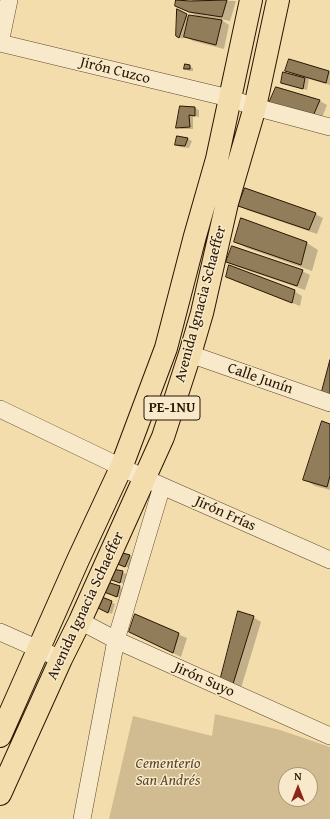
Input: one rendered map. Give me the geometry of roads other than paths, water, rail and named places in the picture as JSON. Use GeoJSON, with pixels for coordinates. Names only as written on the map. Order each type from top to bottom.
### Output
{"type":"FeatureCollection","features":[{"type":"Feature","properties":{"kind":"main road","name":"Avenida Ignacia Schaeffer"},"geometry":{"type":"LineString","coordinates":[[0,736],[78,560],[121,468],[166,348],[194,236],[216,159],[252,0]]}},
{"type":"Feature","properties":{"kind":"main road","name":"Avenida Ignacia Schaeffer"},"geometry":{"type":"LineString","coordinates":[[0,794],[61,658],[153,482],[163,437],[202,313],[227,204],[255,107],[278,0]]}},
{"type":"Feature","properties":{"kind":"street"},"geometry":{"type":"LineString","coordinates":[[0,43],[9,0]]}},
{"type":"Feature","properties":{"kind":"street","name":"Jirón Cuzco"},"geometry":{"type":"LineString","coordinates":[[0,43],[229,98],[255,107],[330,127]]}},
{"type":"Feature","properties":{"kind":"street","name":"Calle Junín"},"geometry":{"type":"LineString","coordinates":[[190,354],[330,403]]}},
{"type":"Feature","properties":{"kind":"street","name":"Jirón Frías"},"geometry":{"type":"LineString","coordinates":[[0,408],[121,468],[330,560]]}},
{"type":"Feature","properties":{"kind":"street"},"geometry":{"type":"LineString","coordinates":[[82,819],[116,640],[153,482]]}},
{"type":"Feature","properties":{"kind":"street","name":"Jirón Suyo"},"geometry":{"type":"LineString","coordinates":[[80,621],[116,640],[330,736]]}},
{"type":"Feature","properties":{"kind":"street"},"geometry":{"type":"LineString","coordinates":[[0,632],[61,658]]}},
{"type":"Feature","properties":{"kind":"park label","name":"Cementerio San Andrés"},"geometry":{"type":"Point","coordinates":[168,772]}}]}
